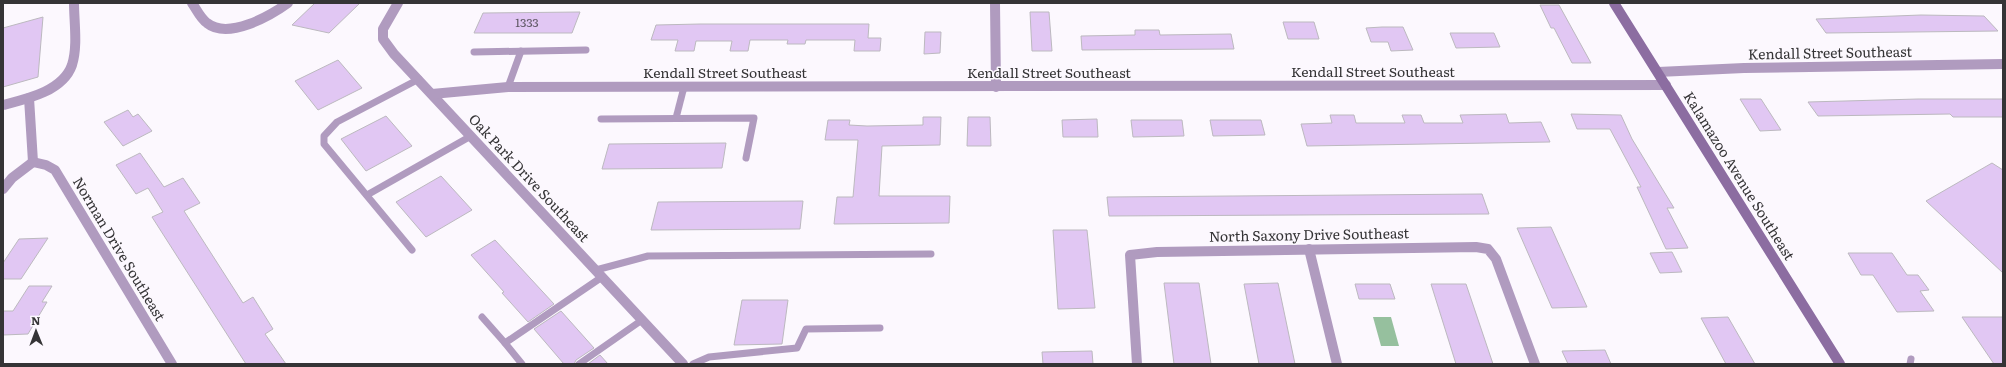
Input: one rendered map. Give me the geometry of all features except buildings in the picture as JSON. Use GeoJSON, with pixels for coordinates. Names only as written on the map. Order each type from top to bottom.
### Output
{"type":"FeatureCollection","features":[{"type":"Feature","properties":{"kind":"main road","name":"Kalamazoo Avenue Southeast"},"geometry":{"type":"LineString","coordinates":[[1614,3],[1840,364]]}},
{"type":"Feature","properties":{"kind":"street"},"geometry":{"type":"LineString","coordinates":[[3,105],[29,98],[61,81],[72,65],[74,3]]}},
{"type":"Feature","properties":{"kind":"street"},"geometry":{"type":"LineString","coordinates":[[192,3],[208,25],[216,29],[232,29],[249,24],[275,14],[288,3]]}},
{"type":"Feature","properties":{"kind":"street","name":"Oak Park Drive Southeast"},"geometry":{"type":"LineString","coordinates":[[398,3],[383,29],[383,39],[418,79],[683,364]]}},
{"type":"Feature","properties":{"kind":"street"},"geometry":{"type":"LineString","coordinates":[[995,3],[996,87]]}},
{"type":"Feature","properties":{"kind":"street","name":"Kendall Street Southeast"},"geometry":{"type":"LineString","coordinates":[[1658,72],[1744,68],[2003,64]]}},
{"type":"Feature","properties":{"kind":"street","name":"Kendall Street Southeast"},"geometry":{"type":"LineString","coordinates":[[432,94],[508,87],[1666,85]]}},
{"type":"Feature","properties":{"kind":"street"},"geometry":{"type":"LineString","coordinates":[[3,189],[12,178],[33,162],[29,98]]}},
{"type":"Feature","properties":{"kind":"street","name":"Norman Drive Southeast"},"geometry":{"type":"LineString","coordinates":[[33,162],[46,165],[54,170],[59,176],[172,364]]}},
{"type":"Feature","properties":{"kind":"street","name":"North Saxony Drive Southeast"},"geometry":{"type":"LineString","coordinates":[[1138,364],[1130,255],[1157,252],[1476,247],[1488,249],[1496,259],[1535,364]]}},
{"type":"Feature","properties":{"kind":"street"},"geometry":{"type":"LineString","coordinates":[[1309,249],[1337,364]]}},
{"type":"Feature","properties":{"kind":"lane"},"geometry":{"type":"LineString","coordinates":[[474,52],[586,50]]}},
{"type":"Feature","properties":{"kind":"lane"},"geometry":{"type":"LineString","coordinates":[[508,87],[521,51]]}},
{"type":"Feature","properties":{"kind":"lane"},"geometry":{"type":"LineString","coordinates":[[412,250],[327,148],[324,144],[324,136],[337,122],[418,79]]}},
{"type":"Feature","properties":{"kind":"lane"},"geometry":{"type":"LineString","coordinates":[[676,118],[684,87]]}},
{"type":"Feature","properties":{"kind":"lane"},"geometry":{"type":"LineString","coordinates":[[601,119],[754,118],[746,158]]}},
{"type":"Feature","properties":{"kind":"lane"},"geometry":{"type":"LineString","coordinates":[[366,195],[471,136]]}},
{"type":"Feature","properties":{"kind":"lane"},"geometry":{"type":"LineString","coordinates":[[505,343],[599,273],[648,256],[931,254]]}},
{"type":"Feature","properties":{"kind":"lane"},"geometry":{"type":"LineString","coordinates":[[482,317],[522,364]]}},
{"type":"Feature","properties":{"kind":"lane"},"geometry":{"type":"LineString","coordinates":[[579,364],[642,320]]}},
{"type":"Feature","properties":{"kind":"lane"},"geometry":{"type":"LineString","coordinates":[[693,364],[709,357],[797,348],[806,329],[880,328]]}},
{"type":"Feature","properties":{"kind":"shaded area"},"geometry":{"type":"Polygon","coordinates":[[[1373,317],[1391,317],[1399,346],[1381,346],[1373,317]]]}}]}
